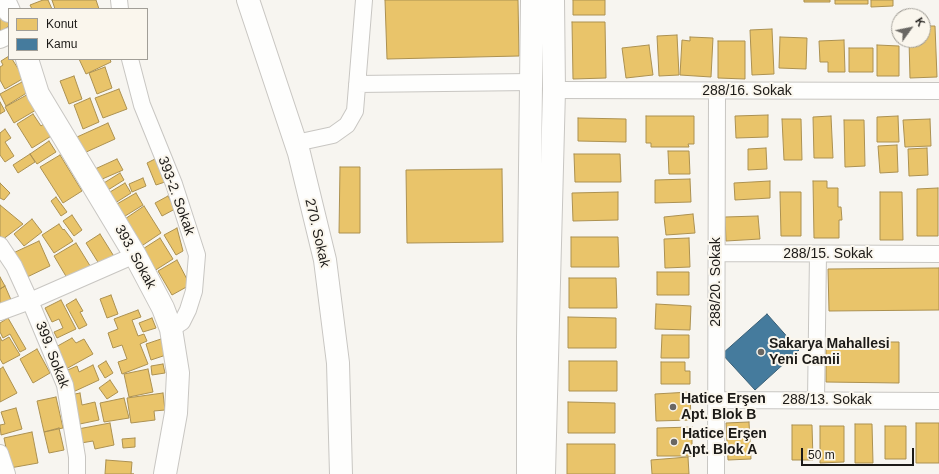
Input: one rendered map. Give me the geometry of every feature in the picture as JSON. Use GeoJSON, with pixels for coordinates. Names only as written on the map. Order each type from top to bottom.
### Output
{"type":"FeatureCollection","features":[{"type":"Feature","properties":{"kind":"street","name":"270. Sokak"},"geometry":{"type":"LineString","coordinates":[[248,0],[296,142],[325,260],[338,363],[341,474]]}},
{"type":"Feature","properties":{"kind":"street"},"geometry":{"type":"LineString","coordinates":[[296,142],[333,135],[347,125],[354,111],[364,0]]}},
{"type":"Feature","properties":{"kind":"street"},"geometry":{"type":"LineString","coordinates":[[528,474],[532,0]]}},
{"type":"Feature","properties":{"kind":"street"},"geometry":{"type":"LineString","coordinates":[[544,474],[554,90],[553,0]]}},
{"type":"Feature","properties":{"kind":"street","name":"393. Sokak"},"geometry":{"type":"LineString","coordinates":[[27,60],[38,94],[135,255],[163,308],[171,329],[178,373],[176,413],[165,474]]}},
{"type":"Feature","properties":{"kind":"street","name":"393-2. Sokak"},"geometry":{"type":"LineString","coordinates":[[130,60],[142,105],[174,184],[197,255],[194,291],[188,310],[182,322],[171,329]]}},
{"type":"Feature","properties":{"kind":"street"},"geometry":{"type":"LineString","coordinates":[[357,84],[531,82]]}},
{"type":"Feature","properties":{"kind":"street","name":"288/16. Sokak"},"geometry":{"type":"LineString","coordinates":[[554,90],[939,91]]}},
{"type":"Feature","properties":{"kind":"street","name":"288/20. Sokak"},"geometry":{"type":"LineString","coordinates":[[716,474],[717,91]]}},
{"type":"Feature","properties":{"kind":"street","name":"399. Sokak"},"geometry":{"type":"LineString","coordinates":[[0,245],[14,266],[30,300],[65,385],[77,457],[77,474]]}},
{"type":"Feature","properties":{"kind":"street","name":"288/15. Sokak"},"geometry":{"type":"LineString","coordinates":[[716,253],[939,254]]}},
{"type":"Feature","properties":{"kind":"street"},"geometry":{"type":"LineString","coordinates":[[816,400],[818,254]]}},
{"type":"Feature","properties":{"kind":"street"},"geometry":{"type":"LineString","coordinates":[[0,312],[135,255]]}},
{"type":"Feature","properties":{"kind":"street","name":"288/13. Sokak"},"geometry":{"type":"LineString","coordinates":[[716,400],[939,401]]}},
{"type":"Feature","properties":{"kind":"street"},"geometry":{"type":"LineString","coordinates":[[0,453],[7,474]]}},
{"type":"Feature","properties":{"kind":"building: Konut"},"geometry":{"type":"Polygon","coordinates":[[[43,0],[48,0],[52,8],[32,8],[30,5],[43,0]]]}},
{"type":"Feature","properties":{"kind":"building: Konut"},"geometry":{"type":"Polygon","coordinates":[[[52,0],[96,0],[99,8],[55,8],[52,0]]]}},
{"type":"Feature","properties":{"kind":"building: Konut"},"geometry":{"type":"Polygon","coordinates":[[[385,0],[518,0],[519,56],[387,59],[385,0]]]}},
{"type":"Feature","properties":{"kind":"building: Konut"},"geometry":{"type":"Polygon","coordinates":[[[573,0],[605,0],[605,15],[573,15],[573,0]]]}},
{"type":"Feature","properties":{"kind":"building: Konut"},"geometry":{"type":"Polygon","coordinates":[[[804,0],[830,0],[830,2],[804,2],[804,0]]]}},
{"type":"Feature","properties":{"kind":"building: Konut"},"geometry":{"type":"Polygon","coordinates":[[[835,0],[868,0],[868,4],[835,4],[835,0]]]}},
{"type":"Feature","properties":{"kind":"building: Konut"},"geometry":{"type":"Polygon","coordinates":[[[871,0],[893,0],[893,6],[871,7],[871,0]]]}},
{"type":"Feature","properties":{"kind":"building: Konut"},"geometry":{"type":"Polygon","coordinates":[[[0,9],[8,21],[8,27],[0,32],[0,9]]]}},
{"type":"Feature","properties":{"kind":"building: Konut"},"geometry":{"type":"Polygon","coordinates":[[[572,22],[605,22],[606,78],[573,79],[572,22]]]}},
{"type":"Feature","properties":{"kind":"building: Konut"},"geometry":{"type":"Polygon","coordinates":[[[931,26],[935,26],[937,77],[910,78],[909,48],[931,48],[931,26]]]}},
{"type":"Feature","properties":{"kind":"building: Konut"},"geometry":{"type":"Polygon","coordinates":[[[772,29],[774,74],[752,75],[750,30],[772,29]]]}},
{"type":"Feature","properties":{"kind":"building: Konut"},"geometry":{"type":"Polygon","coordinates":[[[677,35],[679,75],[659,76],[657,36],[677,35]]]}},
{"type":"Feature","properties":{"kind":"building: Konut"},"geometry":{"type":"Polygon","coordinates":[[[690,37],[713,38],[711,77],[680,75],[682,40],[690,41],[690,37]]]}},
{"type":"Feature","properties":{"kind":"building: Konut"},"geometry":{"type":"Polygon","coordinates":[[[780,37],[807,38],[806,69],[779,68],[780,37]]]}},
{"type":"Feature","properties":{"kind":"building: Konut"},"geometry":{"type":"Polygon","coordinates":[[[844,40],[845,72],[828,72],[828,62],[820,62],[819,41],[844,40]]]}},
{"type":"Feature","properties":{"kind":"building: Konut"},"geometry":{"type":"Polygon","coordinates":[[[718,41],[745,41],[745,79],[718,78],[718,41]]]}},
{"type":"Feature","properties":{"kind":"building: Konut"},"geometry":{"type":"Polygon","coordinates":[[[649,45],[653,75],[626,78],[622,48],[649,45]]]}},
{"type":"Feature","properties":{"kind":"building: Konut"},"geometry":{"type":"Polygon","coordinates":[[[877,45],[891,46],[891,48],[899,48],[899,76],[877,76],[877,45]]]}},
{"type":"Feature","properties":{"kind":"building: Konut"},"geometry":{"type":"Polygon","coordinates":[[[849,48],[873,48],[873,72],[849,72],[849,48]]]}},
{"type":"Feature","properties":{"kind":"building: Konut"},"geometry":{"type":"Polygon","coordinates":[[[8,57],[8,60],[13,60],[24,78],[5,89],[0,80],[0,67],[3,65],[1,61],[8,57]]]}},
{"type":"Feature","properties":{"kind":"building: Konut"},"geometry":{"type":"Polygon","coordinates":[[[79,60],[110,60],[111,62],[86,74],[79,60]]]}},
{"type":"Feature","properties":{"kind":"building: Konut"},"geometry":{"type":"Polygon","coordinates":[[[105,67],[112,88],[97,94],[89,73],[105,67]]]}},
{"type":"Feature","properties":{"kind":"building: Konut"},"geometry":{"type":"Polygon","coordinates":[[[74,76],[82,99],[69,104],[60,81],[74,76]]]}},
{"type":"Feature","properties":{"kind":"building: Konut"},"geometry":{"type":"Polygon","coordinates":[[[22,82],[28,92],[6,106],[0,94],[22,82]]]}},
{"type":"Feature","properties":{"kind":"building: Konut"},"geometry":{"type":"Polygon","coordinates":[[[119,89],[127,109],[103,118],[95,98],[119,89]]]}},
{"type":"Feature","properties":{"kind":"building: Konut"},"geometry":{"type":"Polygon","coordinates":[[[32,92],[41,107],[14,123],[5,107],[32,92]]]}},
{"type":"Feature","properties":{"kind":"building: Konut"},"geometry":{"type":"Polygon","coordinates":[[[90,98],[99,122],[83,129],[74,105],[90,98]]]}},
{"type":"Feature","properties":{"kind":"building: Konut"},"geometry":{"type":"Polygon","coordinates":[[[0,102],[5,111],[0,114],[0,102]]]}},
{"type":"Feature","properties":{"kind":"building: Konut"},"geometry":{"type":"Polygon","coordinates":[[[33,114],[41,126],[48,120],[56,133],[32,148],[17,124],[33,114]]]}},
{"type":"Feature","properties":{"kind":"building: Konut"},"geometry":{"type":"Polygon","coordinates":[[[768,115],[768,137],[736,138],[735,116],[768,115]]]}},
{"type":"Feature","properties":{"kind":"building: Konut"},"geometry":{"type":"Polygon","coordinates":[[[646,116],[694,116],[694,144],[688,144],[689,147],[651,147],[651,143],[646,143],[646,116]]]}},
{"type":"Feature","properties":{"kind":"building: Konut"},"geometry":{"type":"Polygon","coordinates":[[[831,116],[833,158],[814,158],[813,117],[831,116]]]}},
{"type":"Feature","properties":{"kind":"building: Konut"},"geometry":{"type":"Polygon","coordinates":[[[898,116],[899,142],[877,142],[877,117],[898,116]]]}},
{"type":"Feature","properties":{"kind":"building: Konut"},"geometry":{"type":"Polygon","coordinates":[[[578,118],[626,119],[626,142],[578,141],[578,118]]]}},
{"type":"Feature","properties":{"kind":"building: Konut"},"geometry":{"type":"Polygon","coordinates":[[[782,119],[801,119],[802,160],[784,160],[782,119]]]}},
{"type":"Feature","properties":{"kind":"building: Konut"},"geometry":{"type":"Polygon","coordinates":[[[930,119],[931,146],[905,147],[903,120],[930,119]]]}},
{"type":"Feature","properties":{"kind":"building: Konut"},"geometry":{"type":"Polygon","coordinates":[[[844,120],[864,120],[865,166],[845,167],[844,120]]]}},
{"type":"Feature","properties":{"kind":"building: Konut"},"geometry":{"type":"Polygon","coordinates":[[[108,123],[115,139],[84,153],[77,137],[108,123]]]}},
{"type":"Feature","properties":{"kind":"building: Konut"},"geometry":{"type":"Polygon","coordinates":[[[5,129],[11,138],[5,142],[14,156],[5,162],[0,155],[0,133],[5,129]]]}},
{"type":"Feature","properties":{"kind":"building: Konut"},"geometry":{"type":"Polygon","coordinates":[[[49,141],[56,152],[37,164],[30,154],[49,141]]]}},
{"type":"Feature","properties":{"kind":"building: Konut"},"geometry":{"type":"Polygon","coordinates":[[[897,145],[898,172],[880,173],[878,146],[897,145]]]}},
{"type":"Feature","properties":{"kind":"building: Konut"},"geometry":{"type":"Polygon","coordinates":[[[766,148],[767,169],[748,170],[748,149],[766,148]]]}},
{"type":"Feature","properties":{"kind":"building: Konut"},"geometry":{"type":"Polygon","coordinates":[[[927,148],[928,175],[909,176],[908,149],[927,148]]]}},
{"type":"Feature","properties":{"kind":"building: Konut"},"geometry":{"type":"Polygon","coordinates":[[[668,151],[689,151],[690,174],[669,174],[668,151]]]}},
{"type":"Feature","properties":{"kind":"building: Konut"},"geometry":{"type":"Polygon","coordinates":[[[30,154],[35,162],[18,173],[13,165],[30,154]]]}},
{"type":"Feature","properties":{"kind":"building: Konut"},"geometry":{"type":"Polygon","coordinates":[[[574,154],[620,154],[621,182],[575,182],[574,154]]]}},
{"type":"Feature","properties":{"kind":"building: Konut"},"geometry":{"type":"Polygon","coordinates":[[[60,155],[82,191],[63,203],[40,167],[60,155]]]}},
{"type":"Feature","properties":{"kind":"building: Konut"},"geometry":{"type":"Polygon","coordinates":[[[117,159],[123,170],[100,180],[95,169],[117,159]]]}},
{"type":"Feature","properties":{"kind":"building: Konut"},"geometry":{"type":"Polygon","coordinates":[[[155,159],[165,182],[156,185],[147,163],[155,159]]]}},
{"type":"Feature","properties":{"kind":"building: Konut"},"geometry":{"type":"Polygon","coordinates":[[[340,167],[360,167],[360,233],[339,233],[340,167]]]}},
{"type":"Feature","properties":{"kind":"building: Konut"},"geometry":{"type":"Polygon","coordinates":[[[502,169],[503,242],[407,243],[406,170],[502,169]]]}},
{"type":"Feature","properties":{"kind":"building: Konut"},"geometry":{"type":"Polygon","coordinates":[[[120,173],[124,180],[103,193],[99,186],[120,173]]]}},
{"type":"Feature","properties":{"kind":"building: Konut"},"geometry":{"type":"Polygon","coordinates":[[[143,178],[146,186],[132,192],[129,184],[143,178]]]}},
{"type":"Feature","properties":{"kind":"building: Konut"},"geometry":{"type":"Polygon","coordinates":[[[690,179],[691,202],[655,203],[655,180],[690,179]]]}},
{"type":"Feature","properties":{"kind":"building: Konut"},"geometry":{"type":"Polygon","coordinates":[[[770,181],[770,198],[735,200],[734,183],[770,181]]]}},
{"type":"Feature","properties":{"kind":"building: Konut"},"geometry":{"type":"Polygon","coordinates":[[[813,181],[827,181],[827,188],[838,188],[838,207],[841,207],[842,220],[839,220],[839,238],[814,238],[813,181]]]}},
{"type":"Feature","properties":{"kind":"building: Konut"},"geometry":{"type":"Polygon","coordinates":[[[0,183],[10,193],[4,200],[0,198],[0,183]]]}},
{"type":"Feature","properties":{"kind":"building: Konut"},"geometry":{"type":"Polygon","coordinates":[[[125,183],[131,193],[112,205],[105,195],[125,183]]]}},
{"type":"Feature","properties":{"kind":"building: Konut"},"geometry":{"type":"Polygon","coordinates":[[[938,188],[938,236],[917,236],[917,189],[938,188]]]}},
{"type":"Feature","properties":{"kind":"building: Konut"},"geometry":{"type":"Polygon","coordinates":[[[618,192],[618,220],[573,221],[572,193],[618,192]]]}},
{"type":"Feature","properties":{"kind":"building: Konut"},"geometry":{"type":"Polygon","coordinates":[[[780,192],[801,192],[801,236],[781,236],[780,192]]]}},
{"type":"Feature","properties":{"kind":"building: Konut"},"geometry":{"type":"Polygon","coordinates":[[[880,192],[902,192],[903,240],[880,240],[880,192]]]}},
{"type":"Feature","properties":{"kind":"building: Konut"},"geometry":{"type":"Polygon","coordinates":[[[136,193],[143,205],[117,221],[110,208],[136,193]]]}},
{"type":"Feature","properties":{"kind":"building: Konut"},"geometry":{"type":"Polygon","coordinates":[[[168,196],[175,209],[162,216],[155,203],[168,196]]]}},
{"type":"Feature","properties":{"kind":"building: Konut"},"geometry":{"type":"Polygon","coordinates":[[[56,197],[67,212],[61,216],[51,201],[56,197]]]}},
{"type":"Feature","properties":{"kind":"building: Konut"},"geometry":{"type":"Polygon","coordinates":[[[0,205],[23,224],[2,240],[0,239],[0,205]]]}},
{"type":"Feature","properties":{"kind":"building: Konut"},"geometry":{"type":"Polygon","coordinates":[[[144,206],[161,233],[140,247],[122,221],[144,206]]]}},
{"type":"Feature","properties":{"kind":"building: Konut"},"geometry":{"type":"Polygon","coordinates":[[[693,214],[695,233],[666,235],[664,217],[693,214]]]}},
{"type":"Feature","properties":{"kind":"building: Konut"},"geometry":{"type":"Polygon","coordinates":[[[72,215],[82,230],[74,236],[63,221],[72,215]]]}},
{"type":"Feature","properties":{"kind":"building: Konut"},"geometry":{"type":"Polygon","coordinates":[[[758,216],[760,239],[726,241],[725,217],[758,216]]]}},
{"type":"Feature","properties":{"kind":"building: Konut"},"geometry":{"type":"Polygon","coordinates":[[[32,219],[42,232],[24,246],[14,234],[32,219]]]}},
{"type":"Feature","properties":{"kind":"building: Konut"},"geometry":{"type":"Polygon","coordinates":[[[59,224],[73,241],[54,253],[42,235],[59,224]]]}},
{"type":"Feature","properties":{"kind":"building: Konut"},"geometry":{"type":"Polygon","coordinates":[[[177,228],[183,251],[176,255],[164,235],[177,228]]]}},
{"type":"Feature","properties":{"kind":"building: Konut"},"geometry":{"type":"Polygon","coordinates":[[[100,234],[115,258],[101,267],[86,243],[100,234]]]}},
{"type":"Feature","properties":{"kind":"building: Konut"},"geometry":{"type":"Polygon","coordinates":[[[571,237],[618,237],[619,267],[571,267],[571,237]]]}},
{"type":"Feature","properties":{"kind":"building: Konut"},"geometry":{"type":"Polygon","coordinates":[[[160,238],[173,259],[151,273],[138,252],[160,238]]]}},
{"type":"Feature","properties":{"kind":"building: Konut"},"geometry":{"type":"Polygon","coordinates":[[[689,238],[690,267],[665,268],[664,239],[689,238]]]}},
{"type":"Feature","properties":{"kind":"building: Konut"},"geometry":{"type":"Polygon","coordinates":[[[39,241],[50,266],[23,279],[11,254],[39,241]]]}},
{"type":"Feature","properties":{"kind":"building: Konut"},"geometry":{"type":"Polygon","coordinates":[[[76,243],[92,269],[70,283],[54,256],[76,243]]]}},
{"type":"Feature","properties":{"kind":"building: Konut"},"geometry":{"type":"Polygon","coordinates":[[[177,260],[190,285],[172,295],[158,271],[177,260]]]}},
{"type":"Feature","properties":{"kind":"building: Konut"},"geometry":{"type":"Polygon","coordinates":[[[939,268],[939,310],[829,311],[828,269],[939,268]]]}},
{"type":"Feature","properties":{"kind":"building: Konut"},"geometry":{"type":"Polygon","coordinates":[[[657,272],[689,272],[689,295],[657,295],[657,272]]]}},
{"type":"Feature","properties":{"kind":"building: Konut"},"geometry":{"type":"Polygon","coordinates":[[[0,277],[5,286],[0,289],[0,277]]]}},
{"type":"Feature","properties":{"kind":"building: Konut"},"geometry":{"type":"Polygon","coordinates":[[[569,278],[616,278],[617,308],[569,308],[569,278]]]}},
{"type":"Feature","properties":{"kind":"building: Konut"},"geometry":{"type":"Polygon","coordinates":[[[5,286],[12,302],[0,308],[0,289],[5,286]]]}},
{"type":"Feature","properties":{"kind":"building: Konut"},"geometry":{"type":"Polygon","coordinates":[[[111,295],[118,314],[107,318],[100,299],[111,295]]]}},
{"type":"Feature","properties":{"kind":"building: Konut"},"geometry":{"type":"Polygon","coordinates":[[[76,299],[83,311],[80,312],[87,325],[79,329],[66,305],[76,299]]]}},
{"type":"Feature","properties":{"kind":"building: Konut"},"geometry":{"type":"Polygon","coordinates":[[[61,300],[76,329],[57,338],[54,332],[63,328],[59,319],[52,322],[45,308],[61,300]]]}},
{"type":"Feature","properties":{"kind":"building: Konut"},"geometry":{"type":"Polygon","coordinates":[[[656,304],[691,306],[690,330],[655,329],[656,304]]]}},
{"type":"Feature","properties":{"kind":"building: Konut"},"geometry":{"type":"Polygon","coordinates":[[[138,310],[141,317],[132,320],[138,336],[144,334],[147,341],[140,344],[148,364],[122,374],[118,362],[127,359],[122,345],[113,348],[108,333],[118,329],[114,319],[138,310]]]}},
{"type":"Feature","properties":{"kind":"building: Konut"},"geometry":{"type":"Polygon","coordinates":[[[568,317],[616,318],[616,348],[568,348],[568,317]]]}},
{"type":"Feature","properties":{"kind":"building: Konut"},"geometry":{"type":"Polygon","coordinates":[[[8,318],[26,349],[20,352],[10,334],[3,338],[0,332],[0,323],[8,318]]]}},
{"type":"Feature","properties":{"kind":"building: Konut"},"geometry":{"type":"Polygon","coordinates":[[[152,318],[156,328],[143,332],[139,323],[152,318]]]}},
{"type":"Feature","properties":{"kind":"building: Konut"},"geometry":{"type":"Polygon","coordinates":[[[662,335],[689,335],[689,358],[661,358],[662,335]]]}},
{"type":"Feature","properties":{"kind":"building: Konut"},"geometry":{"type":"Polygon","coordinates":[[[0,337],[2,341],[9,337],[20,355],[3,364],[0,359],[0,337]]]}},
{"type":"Feature","properties":{"kind":"building: Konut"},"geometry":{"type":"Polygon","coordinates":[[[72,338],[76,343],[84,339],[93,354],[66,369],[54,348],[72,338]]]}},
{"type":"Feature","properties":{"kind":"building: Konut"},"geometry":{"type":"Polygon","coordinates":[[[161,339],[166,355],[151,360],[146,344],[161,339]]]}},
{"type":"Feature","properties":{"kind":"building: Konut"},"geometry":{"type":"Polygon","coordinates":[[[826,342],[899,342],[899,383],[826,382],[826,342]]]}},
{"type":"Feature","properties":{"kind":"building: Konut"},"geometry":{"type":"Polygon","coordinates":[[[37,349],[50,373],[33,383],[20,359],[37,349]]]}},
{"type":"Feature","properties":{"kind":"building: Konut"},"geometry":{"type":"Polygon","coordinates":[[[106,361],[113,373],[105,378],[98,366],[106,361]]]}},
{"type":"Feature","properties":{"kind":"building: Konut"},"geometry":{"type":"Polygon","coordinates":[[[569,361],[617,361],[617,391],[569,391],[569,361]]]}},
{"type":"Feature","properties":{"kind":"building: Konut"},"geometry":{"type":"Polygon","coordinates":[[[661,362],[685,362],[685,371],[690,371],[690,384],[661,384],[661,362]]]}},
{"type":"Feature","properties":{"kind":"building: Konut"},"geometry":{"type":"Polygon","coordinates":[[[163,364],[165,373],[152,375],[151,366],[163,364]]]}},
{"type":"Feature","properties":{"kind":"building: Konut"},"geometry":{"type":"Polygon","coordinates":[[[93,365],[99,380],[73,392],[63,372],[77,366],[79,372],[93,365]]]}},
{"type":"Feature","properties":{"kind":"building: Konut"},"geometry":{"type":"Polygon","coordinates":[[[3,367],[17,393],[0,402],[0,369],[3,367]]]}},
{"type":"Feature","properties":{"kind":"building: Konut"},"geometry":{"type":"Polygon","coordinates":[[[148,369],[153,392],[129,397],[124,374],[148,369]]]}},
{"type":"Feature","properties":{"kind":"building: Konut"},"geometry":{"type":"Polygon","coordinates":[[[110,380],[118,392],[107,399],[99,388],[110,380]]]}},
{"type":"Feature","properties":{"kind":"building: Konut","name":"Hatice Erşen Apt. Blok B"},"geometry":{"type":"Polygon","coordinates":[[[690,392],[691,420],[656,421],[655,394],[690,392]]]}},
{"type":"Feature","properties":{"kind":"building: Konut"},"geometry":{"type":"Polygon","coordinates":[[[80,393],[82,405],[95,402],[99,420],[75,425],[70,395],[80,393]]]}},
{"type":"Feature","properties":{"kind":"building: Konut"},"geometry":{"type":"Polygon","coordinates":[[[163,393],[165,410],[154,411],[155,420],[131,423],[127,398],[163,393]]]}},
{"type":"Feature","properties":{"kind":"building: Konut"},"geometry":{"type":"Polygon","coordinates":[[[56,397],[63,428],[44,432],[37,401],[56,397]]]}},
{"type":"Feature","properties":{"kind":"building: Konut"},"geometry":{"type":"Polygon","coordinates":[[[124,398],[129,418],[104,422],[100,403],[124,398]]]}},
{"type":"Feature","properties":{"kind":"building: Konut"},"geometry":{"type":"Polygon","coordinates":[[[568,402],[615,403],[615,433],[568,433],[568,402]]]}},
{"type":"Feature","properties":{"kind":"building: Konut"},"geometry":{"type":"Polygon","coordinates":[[[16,408],[22,429],[1,435],[0,425],[5,424],[1,412],[16,408]]]}},
{"type":"Feature","properties":{"kind":"building: Konut"},"geometry":{"type":"Polygon","coordinates":[[[749,422],[751,459],[728,460],[726,423],[749,422]]]}},
{"type":"Feature","properties":{"kind":"building: Konut"},"geometry":{"type":"Polygon","coordinates":[[[110,423],[114,445],[95,449],[93,441],[81,443],[78,429],[110,423]]]}},
{"type":"Feature","properties":{"kind":"building: Konut"},"geometry":{"type":"Polygon","coordinates":[[[916,423],[939,423],[939,463],[916,463],[916,423]]]}},
{"type":"Feature","properties":{"kind":"building: Konut"},"geometry":{"type":"Polygon","coordinates":[[[855,424],[872,424],[873,463],[855,463],[855,424]]]}},
{"type":"Feature","properties":{"kind":"building: Konut"},"geometry":{"type":"Polygon","coordinates":[[[792,425],[812,425],[813,460],[792,460],[792,425]]]}},
{"type":"Feature","properties":{"kind":"building: Konut"},"geometry":{"type":"Polygon","coordinates":[[[820,426],[844,426],[844,462],[820,463],[820,426]]]}},
{"type":"Feature","properties":{"kind":"building: Konut"},"geometry":{"type":"Polygon","coordinates":[[[885,426],[906,426],[906,459],[885,459],[885,426]]]}},
{"type":"Feature","properties":{"kind":"building: Konut","name":"Hatice Erşen Apt. Blok A"},"geometry":{"type":"Polygon","coordinates":[[[692,427],[692,456],[657,456],[657,428],[692,427]]]}},
{"type":"Feature","properties":{"kind":"building: Konut"},"geometry":{"type":"Polygon","coordinates":[[[59,428],[64,450],[49,453],[44,432],[59,428]]]}},
{"type":"Feature","properties":{"kind":"building: Konut"},"geometry":{"type":"Polygon","coordinates":[[[32,432],[38,463],[10,468],[4,438],[32,432]]]}},
{"type":"Feature","properties":{"kind":"building: Konut"},"geometry":{"type":"Polygon","coordinates":[[[135,438],[135,447],[123,448],[122,439],[135,438]]]}},
{"type":"Feature","properties":{"kind":"building: Konut"},"geometry":{"type":"Polygon","coordinates":[[[567,444],[615,444],[615,474],[567,474],[567,444]]]}},
{"type":"Feature","properties":{"kind":"building: Konut"},"geometry":{"type":"Polygon","coordinates":[[[688,457],[689,474],[652,474],[651,460],[688,457]]]}},
{"type":"Feature","properties":{"kind":"building: Konut"},"geometry":{"type":"Polygon","coordinates":[[[106,460],[132,462],[131,474],[105,474],[106,460]]]}},
{"type":"Feature","properties":{"kind":"building: Kamu","name":"Sakarya Mahallesi Yeni Camii"},"geometry":{"type":"Polygon","coordinates":[[[767,314],[799,350],[755,390],[722,354],[767,314]]]}},
{"type":"Feature","properties":{"kind":"place","name":"Sakarya Mahallesi Yeni Camii"},"geometry":{"type":"Point","coordinates":[761,352]}},
{"type":"Feature","properties":{"kind":"place","name":"Hatice Erşen Apt. Blok B"},"geometry":{"type":"Point","coordinates":[673,407]}},
{"type":"Feature","properties":{"kind":"place","name":"Hatice Erşen Apt. Blok A"},"geometry":{"type":"Point","coordinates":[674,442]}}]}
